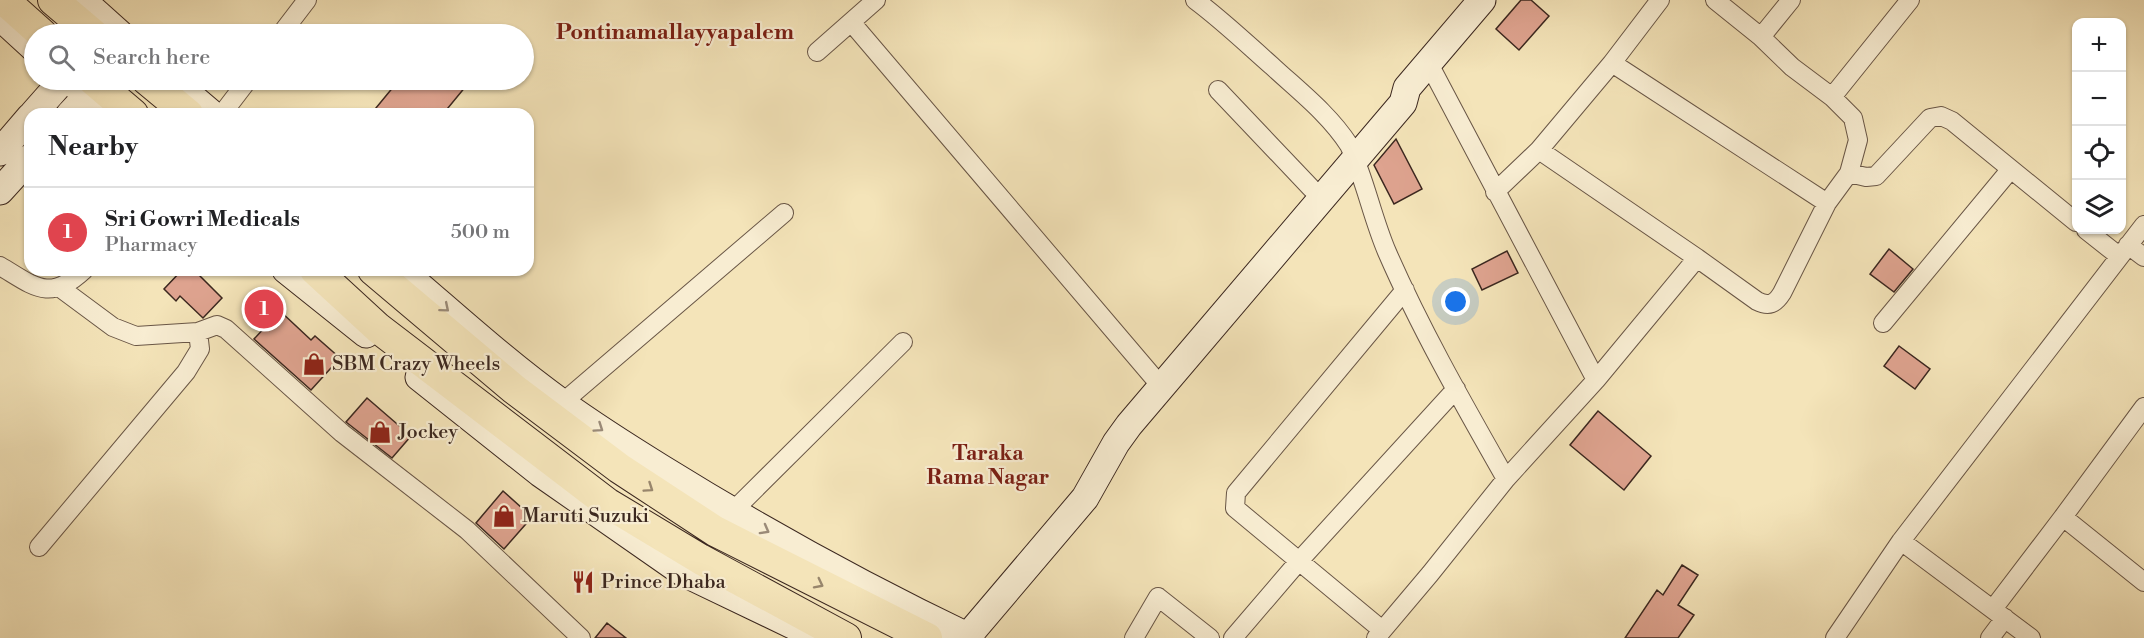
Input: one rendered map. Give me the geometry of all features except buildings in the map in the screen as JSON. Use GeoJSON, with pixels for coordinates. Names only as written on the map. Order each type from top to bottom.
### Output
{"type":"FeatureCollection","features":[{"type":"Feature","properties":{"kind":"main road"},"geometry":{"type":"LineString","coordinates":[[4,0],[31,24]]}},
{"type":"Feature","properties":{"kind":"main road"},"geometry":{"type":"LineString","coordinates":[[53,0],[92,24]]}},
{"type":"Feature","properties":{"kind":"main road"},"geometry":{"type":"LineString","coordinates":[[89,90],[122,108]]}},
{"type":"Feature","properties":{"kind":"main road"},"geometry":{"type":"LineString","coordinates":[[159,90],[181,108]]}},
{"type":"Feature","properties":{"kind":"main road"},"geometry":{"type":"LineString","coordinates":[[322,276],[378,328],[607,503],[700,559],[846,638]]}},
{"type":"Feature","properties":{"kind":"main road"},"geometry":{"type":"LineString","coordinates":[[380,276],[514,389],[619,468],[696,519],[715,531],[927,638]]}},
{"type":"Feature","properties":{"kind":"street"},"geometry":{"type":"LineString","coordinates":[[82,0],[99,24]]}},
{"type":"Feature","properties":{"kind":"street"},"geometry":{"type":"LineString","coordinates":[[288,24],[307,0]]}},
{"type":"Feature","properties":{"kind":"street"},"geometry":{"type":"LineString","coordinates":[[817,52],[876,0]]}},
{"type":"Feature","properties":{"kind":"street"},"geometry":{"type":"LineString","coordinates":[[1195,0],[1317,107],[1340,131],[1353,152],[1386,250],[1405,290],[1506,479]]}},
{"type":"Feature","properties":{"kind":"street"},"geometry":{"type":"LineString","coordinates":[[965,635],[1071,492],[1108,432],[1312,189],[1403,103],[1407,88],[1482,0]]}},
{"type":"Feature","properties":{"kind":"street"},"geometry":{"type":"LineString","coordinates":[[1496,192],[1539,150],[1612,63],[1660,0]]}},
{"type":"Feature","properties":{"kind":"street"},"geometry":{"type":"LineString","coordinates":[[1539,150],[1757,301],[1764,304],[1777,301],[1827,203],[1849,173],[1858,140],[1853,118],[1832,97],[1792,67],[1761,37],[1715,0]]}},
{"type":"Feature","properties":{"kind":"street"},"geometry":{"type":"LineString","coordinates":[[1761,37],[1791,0]]}},
{"type":"Feature","properties":{"kind":"street"},"geometry":{"type":"LineString","coordinates":[[1832,97],[1910,0]]}},
{"type":"Feature","properties":{"kind":"street"},"geometry":{"type":"LineString","coordinates":[[0,17],[24,39]]}},
{"type":"Feature","properties":{"kind":"street"},"geometry":{"type":"LineString","coordinates":[[851,21],[1154,378]]}},
{"type":"Feature","properties":{"kind":"street"},"geometry":{"type":"LineString","coordinates":[[1428,63],[1596,380]]}},
{"type":"Feature","properties":{"kind":"street"},"geometry":{"type":"LineString","coordinates":[[1612,63],[1827,203]]}},
{"type":"Feature","properties":{"kind":"street"},"geometry":{"type":"LineString","coordinates":[[38,108],[54,90]]}},
{"type":"Feature","properties":{"kind":"street"},"geometry":{"type":"LineString","coordinates":[[88,90],[104,108]]}},
{"type":"Feature","properties":{"kind":"street"},"geometry":{"type":"LineString","coordinates":[[184,90],[205,108]]}},
{"type":"Feature","properties":{"kind":"street"},"geometry":{"type":"LineString","coordinates":[[227,108],[240,90]]}},
{"type":"Feature","properties":{"kind":"street"},"geometry":{"type":"LineString","coordinates":[[1218,90],[1312,189]]}},
{"type":"Feature","properties":{"kind":"street"},"geometry":{"type":"LineString","coordinates":[[1849,173],[1866,177],[1876,176],[1930,118],[1941,116],[1952,121],[2072,219]]}},
{"type":"Feature","properties":{"kind":"street"},"geometry":{"type":"LineString","coordinates":[[0,152],[24,124]]}},
{"type":"Feature","properties":{"kind":"street"},"geometry":{"type":"LineString","coordinates":[[965,635],[1085,498],[1116,443],[1129,425],[1353,152]]}},
{"type":"Feature","properties":{"kind":"street"},"geometry":{"type":"LineString","coordinates":[[0,191],[24,165]]}},
{"type":"Feature","properties":{"kind":"street"},"geometry":{"type":"LineString","coordinates":[[1883,324],[2010,170]]}},
{"type":"Feature","properties":{"kind":"street"},"geometry":{"type":"LineString","coordinates":[[562,403],[784,213]]}},
{"type":"Feature","properties":{"kind":"street"},"geometry":{"type":"LineString","coordinates":[[1835,638],[1901,541],[2144,225]]}},
{"type":"Feature","properties":{"kind":"street"},"geometry":{"type":"LineString","coordinates":[[2093,234],[2124,251],[2144,257]]}},
{"type":"Feature","properties":{"kind":"street"},"geometry":{"type":"LineString","coordinates":[[1405,290],[1236,493],[1235,508],[1299,561],[1379,634],[1506,479],[1596,380],[1697,258]]}},
{"type":"Feature","properties":{"kind":"street"},"geometry":{"type":"LineString","coordinates":[[0,266],[40,289],[58,287],[75,276]]}},
{"type":"Feature","properties":{"kind":"street"},"geometry":{"type":"LineString","coordinates":[[294,276],[540,473],[682,572],[818,638]]}},
{"type":"Feature","properties":{"kind":"street"},"geometry":{"type":"LineString","coordinates":[[408,276],[526,376],[562,403],[732,512],[855,579],[965,635]]}},
{"type":"Feature","properties":{"kind":"street"},"geometry":{"type":"LineString","coordinates":[[58,287],[113,327],[136,336],[198,332],[217,325],[226,329],[342,433],[467,531],[581,638]]}},
{"type":"Feature","properties":{"kind":"street"},"geometry":{"type":"LineString","coordinates":[[39,547],[186,372],[200,349],[198,332]]}},
{"type":"Feature","properties":{"kind":"street"},"geometry":{"type":"LineString","coordinates":[[732,512],[903,342]]}},
{"type":"Feature","properties":{"kind":"street"},"geometry":{"type":"LineString","coordinates":[[1233,638],[1299,561],[1456,389]]}},
{"type":"Feature","properties":{"kind":"street"},"geometry":{"type":"LineString","coordinates":[[1990,638],[1999,613],[2062,517],[2144,407]]}},
{"type":"Feature","properties":{"kind":"street"},"geometry":{"type":"LineString","coordinates":[[2062,517],[2144,582]]}},
{"type":"Feature","properties":{"kind":"street"},"geometry":{"type":"LineString","coordinates":[[1901,541],[2031,638]]}},
{"type":"Feature","properties":{"kind":"street"},"geometry":{"type":"LineString","coordinates":[[1134,638],[1158,597],[1210,638]]}},
{"type":"Feature","properties":{"kind":"place","name":"Sri Gowri Medicals"},"geometry":{"type":"Point","coordinates":[264,309]}},
{"type":"Feature","properties":{"kind":"place","name":"SBM Crazy Wheels"},"geometry":{"type":"Point","coordinates":[314,364]}},
{"type":"Feature","properties":{"kind":"place","name":"Jockey"},"geometry":{"type":"Point","coordinates":[380,432]}},
{"type":"Feature","properties":{"kind":"place","name":"Maruti Suzuki"},"geometry":{"type":"Point","coordinates":[504,516]}},
{"type":"Feature","properties":{"kind":"place","name":"Prince Dhaba"},"geometry":{"type":"Point","coordinates":[583,582]}},
{"type":"Feature","properties":{"kind":"district","name":"Pontinamallayyapalem"},"geometry":{"type":"Point","coordinates":[675,32]}},
{"type":"Feature","properties":{"kind":"district","name":"Taraka Rama Nagar"},"geometry":{"type":"Point","coordinates":[988,466]}}]}
